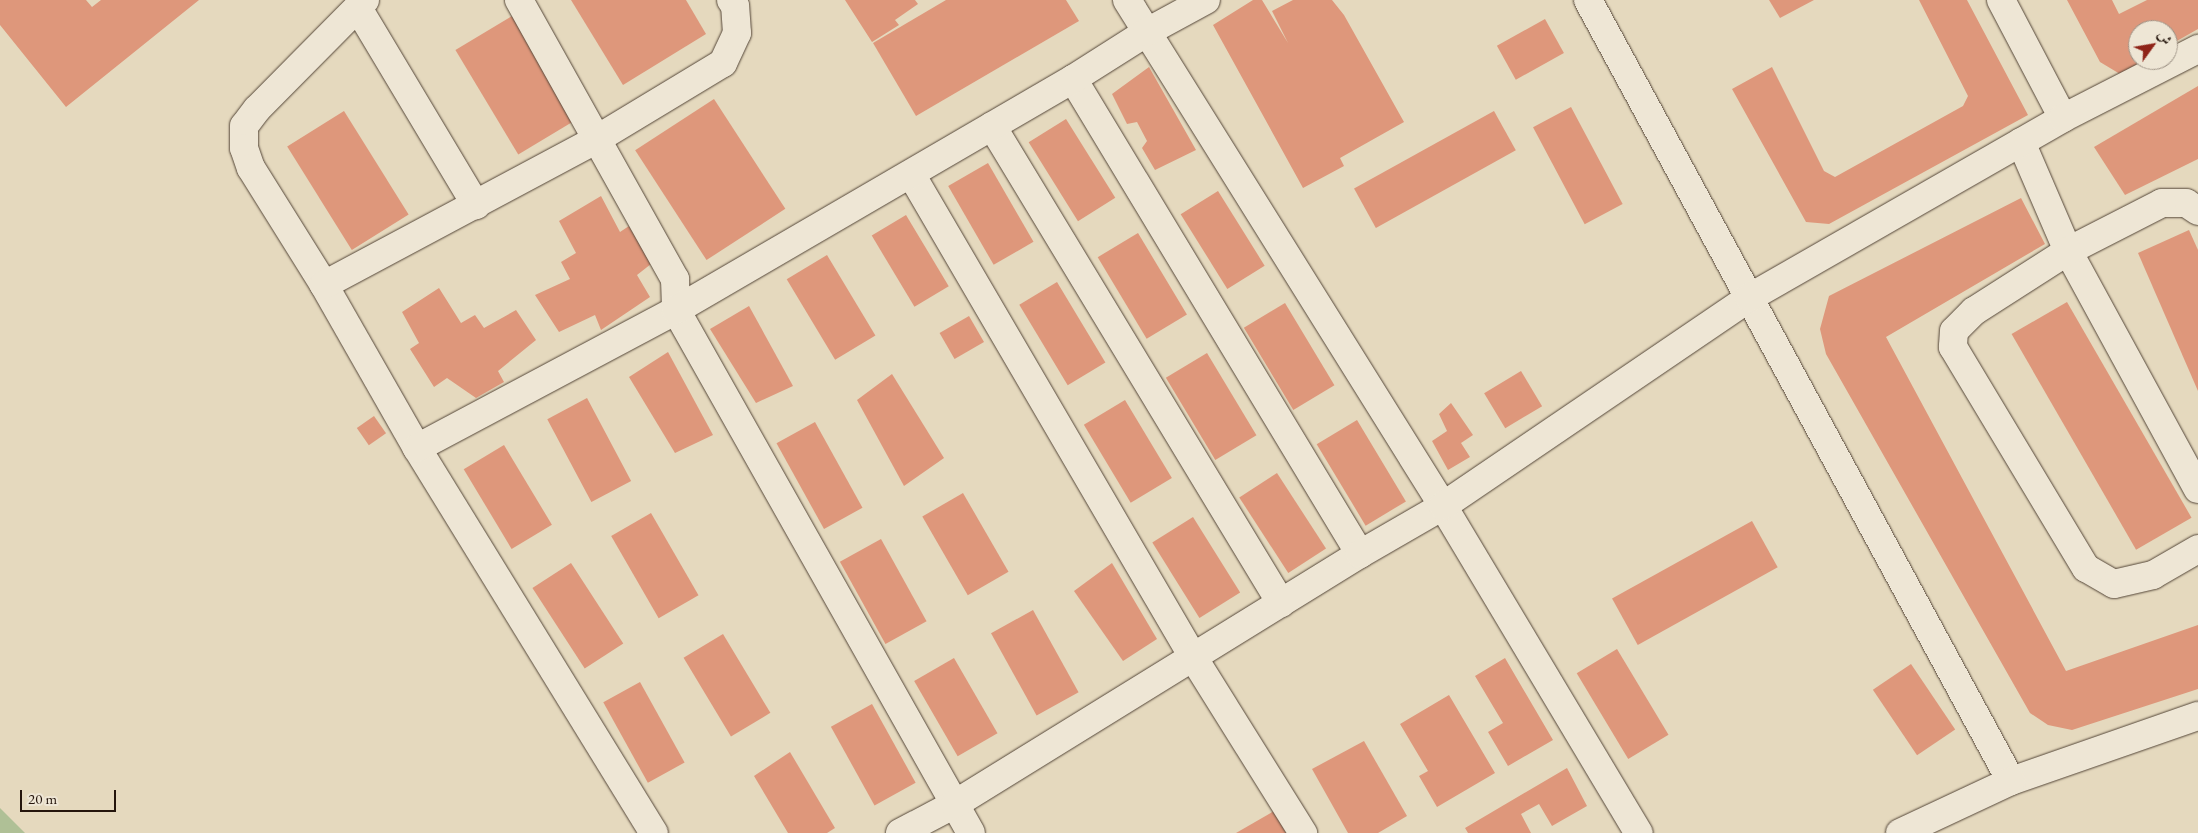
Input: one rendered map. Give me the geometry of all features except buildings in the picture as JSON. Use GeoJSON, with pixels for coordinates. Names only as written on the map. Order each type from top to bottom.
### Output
{"type":"FeatureCollection","features":[{"type":"Feature","properties":{"kind":"street"},"geometry":{"type":"LineString","coordinates":[[519,0],[675,279],[676,310],[971,833]]}},
{"type":"Feature","properties":{"kind":"street"},"geometry":{"type":"LineString","coordinates":[[324,286],[476,206],[597,139],[723,63],[737,33],[735,6],[732,0]]}},
{"type":"Feature","properties":{"kind":"street"},"geometry":{"type":"LineString","coordinates":[[1127,0],[1443,506],[1639,833]]}},
{"type":"Feature","properties":{"kind":"street"},"geometry":{"type":"LineString","coordinates":[[417,448],[676,310],[1072,79],[1147,32],[1206,0]]}},
{"type":"Feature","properties":{"kind":"street"},"geometry":{"type":"LineString","coordinates":[[1588,0],[2011,781]]}},
{"type":"Feature","properties":{"kind":"street"},"geometry":{"type":"LineString","coordinates":[[2001,0],[2063,118]]}},
{"type":"Feature","properties":{"kind":"street"},"geometry":{"type":"LineString","coordinates":[[476,206],[361,4],[257,109],[244,126],[244,148],[250,168],[324,286],[417,448],[654,833]]}},
{"type":"Feature","properties":{"kind":"street"},"geometry":{"type":"LineString","coordinates":[[900,833],[955,804],[1360,554],[1443,506],[1750,298],[2063,118],[2198,49]]}},
{"type":"Feature","properties":{"kind":"street"},"geometry":{"type":"LineString","coordinates":[[1072,79],[1360,554]]}},
{"type":"Feature","properties":{"kind":"street"},"geometry":{"type":"LineString","coordinates":[[992,126],[1281,603]]}},
{"type":"Feature","properties":{"kind":"street"},"geometry":{"type":"LineString","coordinates":[[2021,142],[2068,251],[2198,489]]}},
{"type":"Feature","properties":{"kind":"street"},"geometry":{"type":"LineString","coordinates":[[911,174],[1193,658],[1303,833]]}},
{"type":"Feature","properties":{"kind":"street"},"geometry":{"type":"LineString","coordinates":[[2198,211],[2186,203],[2162,203],[2068,251],[1974,310],[1954,331],[1953,347],[2086,568],[2114,584],[2153,576],[2198,549]]}},
{"type":"Feature","properties":{"kind":"street"},"geometry":{"type":"LineString","coordinates":[[1900,833],[2011,781],[2198,716]]}},
{"type":"Feature","properties":{"kind":"green space"},"geometry":{"type":"Polygon","coordinates":[[[0,808],[25,833],[0,833],[0,808]]]}}]}
